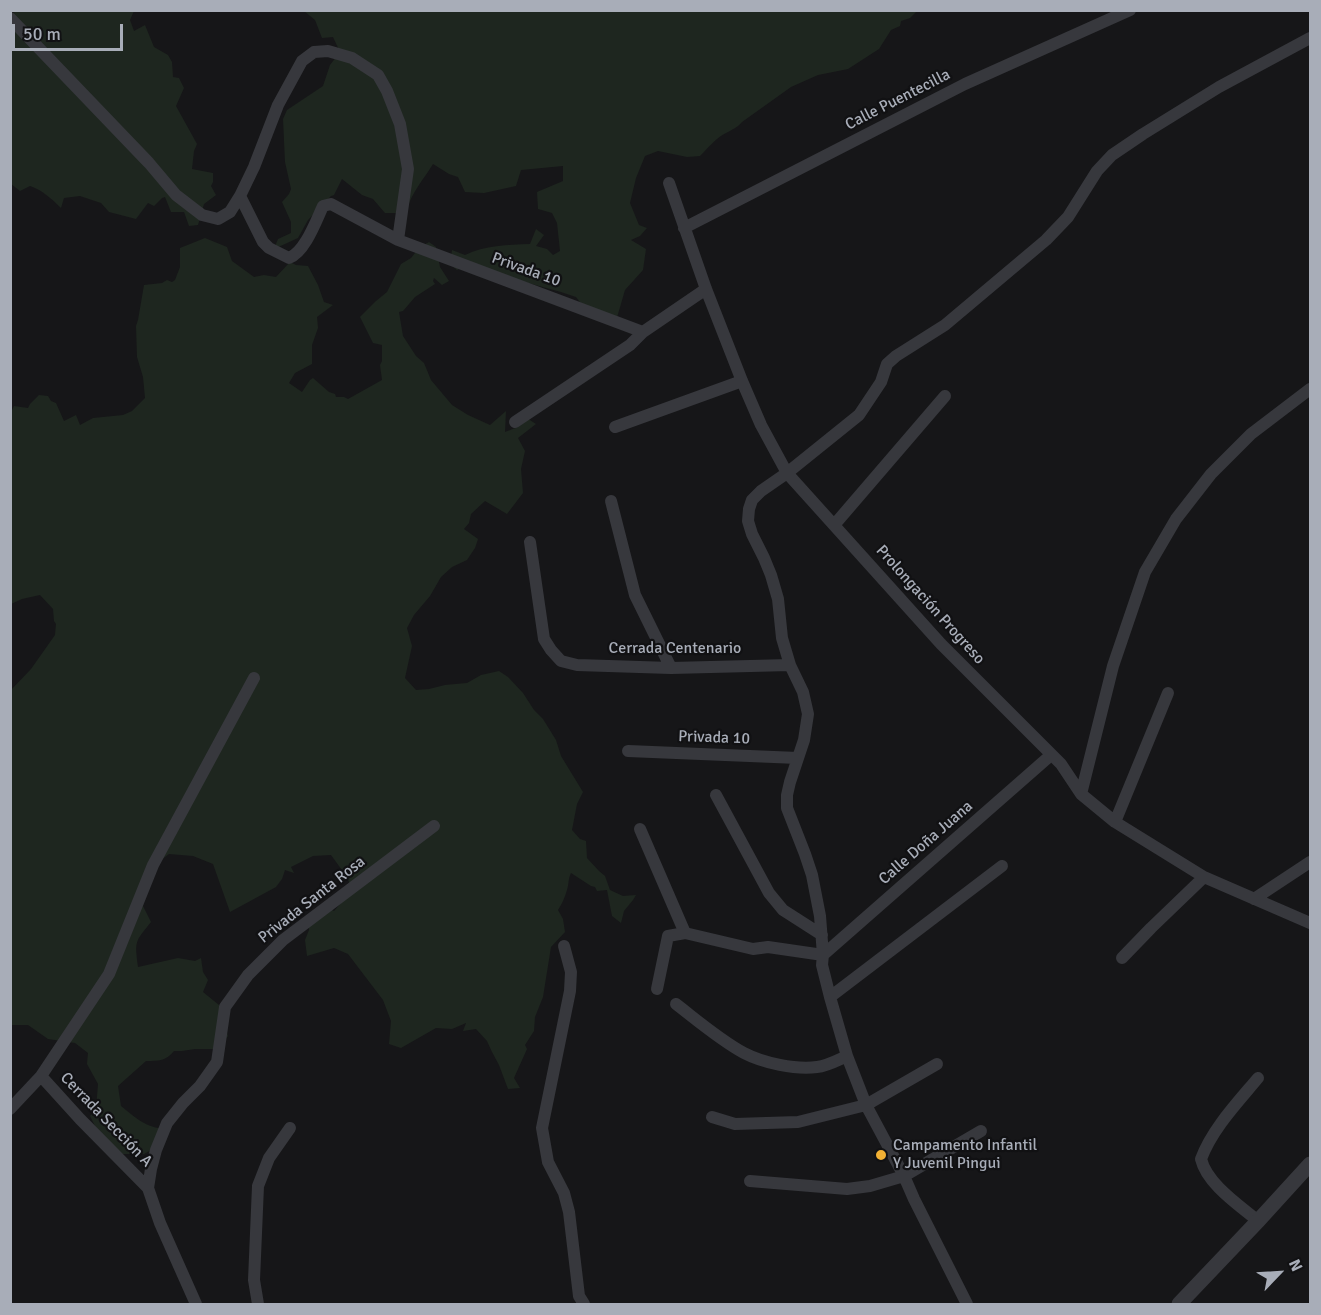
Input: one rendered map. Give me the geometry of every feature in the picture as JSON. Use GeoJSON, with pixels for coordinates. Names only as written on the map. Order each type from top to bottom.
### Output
{"type":"FeatureCollection","features":[{"type":"Feature","properties":{"kind":"street","name":"Calle Puentecilla"},"geometry":{"type":"LineString","coordinates":[[684,228],[965,84],[1130,10]]}},
{"type":"Feature","properties":{"kind":"street"},"geometry":{"type":"LineString","coordinates":[[10,18],[149,163],[176,195],[202,215],[218,219],[230,212],[240,196],[278,105],[302,61],[314,52],[328,51],[352,58],[378,75],[400,124],[408,169],[398,240]]}},
{"type":"Feature","properties":{"kind":"street"},"geometry":{"type":"LineString","coordinates":[[967,1305],[904,1176],[866,1105],[847,1056],[830,997],[822,965],[820,916],[812,875],[787,808],[787,795],[804,740],[808,714],[803,692],[790,665],[771,575],[748,521],[749,509],[752,500],[761,490],[859,415],[881,382],[887,364],[945,326],[1046,240],[1068,217],[1098,171],[1112,155],[1220,87],[1311,38]]}},
{"type":"Feature","properties":{"kind":"street","name":"Prolongación Progreso"},"geometry":{"type":"LineString","coordinates":[[669,183],[706,289],[742,381],[761,425],[787,472],[941,644],[1061,764],[1081,794],[1115,822],[1204,877],[1311,923]]}},
{"type":"Feature","properties":{"kind":"street","name":"Privada 10"},"geometry":{"type":"LineString","coordinates":[[240,196],[263,242],[269,248],[289,258],[302,249],[324,206],[331,204],[398,240],[643,332]]}},
{"type":"Feature","properties":{"kind":"street"},"geometry":{"type":"LineString","coordinates":[[514,422],[630,345],[643,332],[706,289]]}},
{"type":"Feature","properties":{"kind":"street"},"geometry":{"type":"LineString","coordinates":[[615,427],[742,381]]}},
{"type":"Feature","properties":{"kind":"street"},"geometry":{"type":"LineString","coordinates":[[1081,794],[1113,666],[1145,573],[1176,519],[1211,474],[1251,434],[1311,389]]}},
{"type":"Feature","properties":{"kind":"street"},"geometry":{"type":"LineString","coordinates":[[835,524],[945,396]]}},
{"type":"Feature","properties":{"kind":"street"},"geometry":{"type":"LineString","coordinates":[[611,501],[635,595],[671,668]]}},
{"type":"Feature","properties":{"kind":"street","name":"Cerrada Centenario"},"geometry":{"type":"LineString","coordinates":[[530,542],[544,639],[561,661],[577,665],[671,668],[790,665]]}},
{"type":"Feature","properties":{"kind":"street"},"geometry":{"type":"LineString","coordinates":[[10,1109],[41,1076],[109,974],[153,865],[254,678]]}},
{"type":"Feature","properties":{"kind":"street"},"geometry":{"type":"LineString","coordinates":[[1115,822],[1168,693]]}},
{"type":"Feature","properties":{"kind":"street","name":"Privada 10"},"geometry":{"type":"LineString","coordinates":[[628,751],[798,758]]}},
{"type":"Feature","properties":{"kind":"street","name":"Calle Doña Juana"},"geometry":{"type":"LineString","coordinates":[[823,955],[1051,755]]}},
{"type":"Feature","properties":{"kind":"street"},"geometry":{"type":"LineString","coordinates":[[716,795],[769,893],[783,910],[822,935]]}},
{"type":"Feature","properties":{"kind":"street","name":"Privada Santa Rosa"},"geometry":{"type":"LineString","coordinates":[[196,1305],[160,1224],[148,1188],[156,1150],[166,1123],[200,1086],[217,1062],[225,1007],[248,975],[283,940],[434,826]]}},
{"type":"Feature","properties":{"kind":"street"},"geometry":{"type":"LineString","coordinates":[[640,829],[685,933]]}},
{"type":"Feature","properties":{"kind":"street"},"geometry":{"type":"LineString","coordinates":[[1254,899],[1311,862]]}},
{"type":"Feature","properties":{"kind":"street"},"geometry":{"type":"LineString","coordinates":[[830,997],[1002,866]]}},
{"type":"Feature","properties":{"kind":"street"},"geometry":{"type":"LineString","coordinates":[[1122,958],[1204,877]]}},
{"type":"Feature","properties":{"kind":"street"},"geometry":{"type":"LineString","coordinates":[[657,989],[668,936],[685,933],[753,949],[768,946],[823,955]]}},
{"type":"Feature","properties":{"kind":"street"},"geometry":{"type":"LineString","coordinates":[[564,946],[570,972],[570,991],[542,1128],[548,1162],[564,1193],[569,1212],[579,1296],[584,1305]]}},
{"type":"Feature","properties":{"kind":"street"},"geometry":{"type":"LineString","coordinates":[[676,1004],[705,1027],[745,1053],[770,1062],[796,1067],[818,1067],[847,1056]]}},
{"type":"Feature","properties":{"kind":"street"},"geometry":{"type":"LineString","coordinates":[[712,1117],[735,1124],[798,1122],[866,1105],[937,1064]]}},
{"type":"Feature","properties":{"kind":"street","name":"Cerrada Sección A"},"geometry":{"type":"LineString","coordinates":[[41,1076],[148,1188]]}},
{"type":"Feature","properties":{"kind":"street"},"geometry":{"type":"LineString","coordinates":[[1258,1078],[1213,1135],[1201,1159],[1208,1175],[1258,1221]]}},
{"type":"Feature","properties":{"kind":"street"},"geometry":{"type":"LineString","coordinates":[[258,1305],[254,1280],[258,1186],[269,1158],[290,1128]]}},
{"type":"Feature","properties":{"kind":"street"},"geometry":{"type":"LineString","coordinates":[[750,1181],[847,1189],[870,1186],[904,1176],[981,1131]]}},
{"type":"Feature","properties":{"kind":"street"},"geometry":{"type":"LineString","coordinates":[[1181,1304],[1311,1164]]}},
{"type":"Feature","properties":{"kind":"shaded area"},"geometry":{"type":"Polygon","coordinates":[[[20,10],[134,11],[130,20],[134,31],[145,25],[154,47],[168,55],[172,62],[173,77],[179,78],[184,88],[176,106],[197,144],[192,169],[213,173],[211,186],[216,195],[204,204],[198,225],[189,226],[184,212],[171,212],[165,197],[154,206],[148,203],[136,219],[109,212],[101,203],[80,196],[64,198],[61,208],[47,195],[30,186],[20,191],[11,184],[10,14],[20,10]]]}},
{"type":"Feature","properties":{"kind":"shaded area"},"geometry":{"type":"Polygon","coordinates":[[[304,11],[917,11],[910,18],[901,21],[900,26],[891,30],[879,49],[848,69],[818,75],[791,87],[712,143],[700,156],[687,157],[658,151],[645,156],[636,178],[630,203],[639,225],[647,228],[640,236],[631,240],[646,249],[643,270],[625,290],[616,321],[588,313],[576,297],[466,266],[457,270],[450,264],[452,250],[465,255],[488,247],[530,244],[536,229],[544,235],[536,246],[547,249],[553,255],[560,251],[557,223],[552,213],[538,209],[537,192],[563,181],[563,166],[521,170],[516,186],[484,193],[465,192],[458,177],[433,164],[415,191],[407,209],[397,213],[385,213],[373,199],[362,195],[342,179],[334,195],[308,220],[298,238],[274,249],[278,239],[291,233],[291,222],[282,202],[291,189],[285,162],[283,119],[287,110],[323,86],[330,65],[340,52],[333,37],[322,38],[315,20],[304,11]]]}},
{"type":"Feature","properties":{"kind":"shaded area"},"geometry":{"type":"Polygon","coordinates":[[[205,238],[227,247],[232,261],[254,277],[264,275],[276,277],[290,262],[308,266],[324,302],[333,305],[317,317],[318,328],[312,345],[312,364],[295,373],[289,383],[302,392],[313,378],[336,397],[348,399],[382,380],[380,365],[382,345],[373,343],[360,317],[387,292],[401,264],[429,242],[436,247],[440,267],[449,281],[442,285],[434,278],[435,284],[415,297],[403,311],[399,312],[403,336],[416,356],[424,363],[431,380],[452,405],[490,425],[506,411],[505,432],[518,427],[525,417],[536,424],[518,438],[525,451],[521,469],[523,493],[507,514],[485,501],[471,514],[469,523],[464,529],[478,539],[475,548],[467,560],[452,567],[441,577],[407,628],[412,646],[405,678],[416,690],[467,683],[481,675],[499,671],[508,677],[543,719],[556,740],[561,756],[583,792],[577,804],[572,830],[580,839],[586,841],[587,858],[605,876],[610,890],[623,896],[636,895],[624,911],[621,923],[612,916],[607,890],[597,891],[595,887],[571,873],[568,888],[558,910],[563,919],[565,932],[551,947],[543,997],[535,1017],[534,1031],[525,1045],[527,1049],[514,1078],[520,1088],[508,1089],[487,1041],[476,1029],[463,1031],[466,1023],[452,1029],[436,1028],[401,1048],[389,1044],[391,1021],[383,1000],[348,954],[334,948],[307,956],[305,940],[309,930],[309,920],[328,908],[334,911],[341,903],[349,882],[331,855],[313,856],[291,867],[294,873],[285,870],[276,887],[230,912],[213,864],[193,856],[169,854],[153,866],[143,906],[151,922],[137,943],[138,967],[178,958],[195,961],[201,958],[203,972],[208,980],[203,992],[219,1005],[228,1036],[218,1049],[174,1051],[162,1060],[146,1061],[118,1086],[121,1106],[133,1116],[155,1127],[170,1129],[155,1148],[144,1154],[109,1154],[90,1116],[96,1109],[98,1084],[87,1064],[88,1053],[75,1043],[48,1039],[28,1025],[11,1025],[11,690],[31,669],[55,635],[56,624],[53,609],[40,595],[11,604],[10,414],[14,406],[28,408],[39,395],[48,396],[56,403],[64,421],[76,415],[80,425],[93,418],[123,415],[132,411],[145,398],[143,377],[137,357],[136,326],[144,285],[175,280],[180,267],[180,248],[205,238]]]}},
{"type":"Feature","properties":{"kind":"place","name":"Campamento Infantil Y Juvenil Pingui"},"geometry":{"type":"Point","coordinates":[881,1155]}}]}
